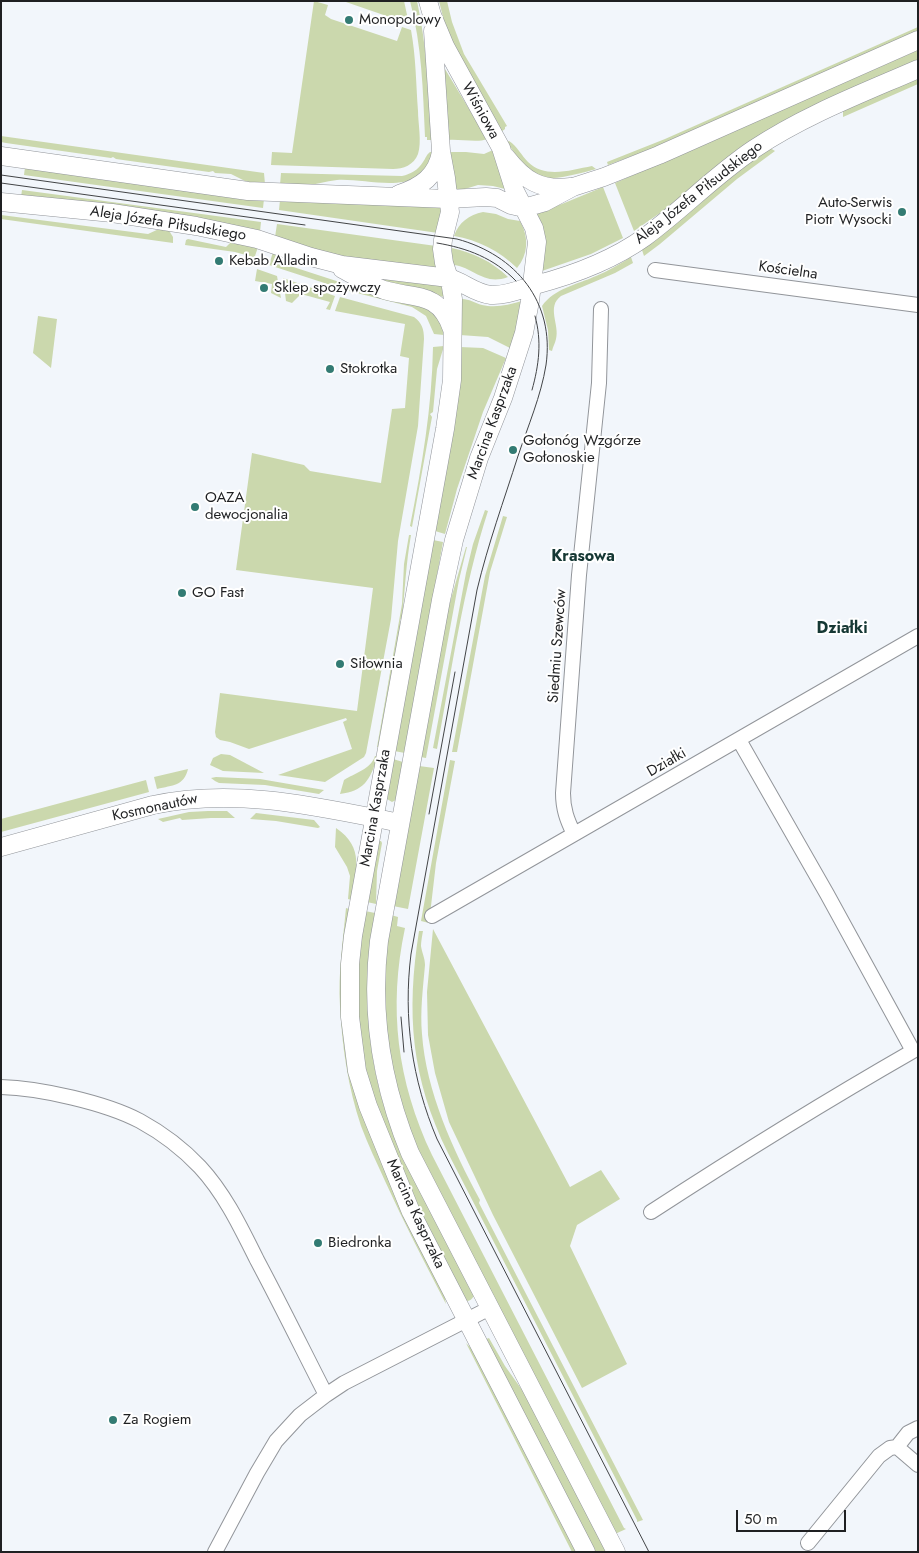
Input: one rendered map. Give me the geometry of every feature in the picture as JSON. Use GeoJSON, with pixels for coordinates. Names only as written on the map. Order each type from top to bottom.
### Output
{"type":"FeatureCollection","features":[{"type":"Feature","properties":{"kind":"street","name":"Wiśniowa"},"geometry":{"type":"LineString","coordinates":[[430,8],[453,63],[501,148],[509,176],[524,208]]}},
{"type":"Feature","properties":{"kind":"street","name":"Wiśniowa"},"geometry":{"type":"LineString","coordinates":[[430,8],[441,151],[448,199]]}},
{"type":"Feature","properties":{"kind":"street"},"geometry":{"type":"LineString","coordinates":[[1,156],[248,191],[448,199],[491,197],[524,208],[545,202],[573,187],[604,177],[665,152],[918,40]]}},
{"type":"Feature","properties":{"kind":"street","name":"Aleja Józefa Piłsudskiego"},"geometry":{"type":"LineString","coordinates":[[532,286],[594,265],[631,246],[658,227],[735,163],[767,141],[813,116],[918,69]]}},
{"type":"Feature","properties":{"kind":"street"},"geometry":{"type":"LineString","coordinates":[[501,148],[519,172],[530,181],[553,188],[573,187]]}},
{"type":"Feature","properties":{"kind":"street"},"geometry":{"type":"LineString","coordinates":[[386,197],[413,189],[424,183],[434,172],[441,151]]}},
{"type":"Feature","properties":{"kind":"street"},"geometry":{"type":"LineString","coordinates":[[448,199],[450,216],[442,249],[449,278],[460,282],[474,291],[491,295],[504,294],[532,286],[536,235],[532,222],[524,208]]}},
{"type":"Feature","properties":{"kind":"street","name":"Aleja Józefa Piłsudskiego"},"geometry":{"type":"LineString","coordinates":[[1,202],[112,213],[213,228],[357,268],[449,278]]}},
{"type":"Feature","properties":{"kind":"street"},"geometry":{"type":"LineString","coordinates":[[331,262],[375,287],[430,300],[442,309],[452,331]]}},
{"type":"Feature","properties":{"kind":"street","name":"Kościelna"},"geometry":{"type":"LineString","coordinates":[[655,270],[918,305]]}},
{"type":"Feature","properties":{"kind":"street","name":"Marcina Kasprzaka"},"geometry":{"type":"LineString","coordinates":[[449,278],[453,299],[452,380],[448,411],[351,951],[349,1000],[354,1054],[360,1084],[411,1212],[586,1552]]}},
{"type":"Feature","properties":{"kind":"street","name":"Marcina Kasprzaka"},"geometry":{"type":"LineString","coordinates":[[532,286],[524,333],[503,398],[479,458],[454,540],[441,600],[382,919],[377,958],[377,1022],[383,1069],[391,1100],[410,1153],[616,1552]]}},
{"type":"Feature","properties":{"kind":"street","name":"Siedmiu Szewców"},"geometry":{"type":"LineString","coordinates":[[574,834],[565,814],[563,793],[579,575],[599,382],[601,310]]}},
{"type":"Feature","properties":{"kind":"street","name":"Działki"},"geometry":{"type":"LineString","coordinates":[[432,916],[918,636]]}},
{"type":"Feature","properties":{"kind":"street"},"geometry":{"type":"LineString","coordinates":[[651,1212],[839,1094],[913,1051],[740,740]]}},
{"type":"Feature","properties":{"kind":"street","name":"Kosmonautów"},"geometry":{"type":"LineString","coordinates":[[1,847],[154,805],[187,799],[227,797],[277,801],[400,822]]}},
{"type":"Feature","properties":{"kind":"street"},"geometry":{"type":"LineString","coordinates":[[1,1087],[53,1094],[120,1112],[140,1121],[171,1141],[191,1157],[209,1176],[234,1215],[326,1395]]}},
{"type":"Feature","properties":{"kind":"street"},"geometry":{"type":"LineString","coordinates":[[215,1552],[257,1472],[276,1441],[300,1415],[344,1383],[490,1308]]}},
{"type":"Feature","properties":{"kind":"street"},"geometry":{"type":"LineString","coordinates":[[808,1544],[879,1456],[890,1448],[897,1447],[908,1433],[918,1428]]}},
{"type":"Feature","properties":{"kind":"street"},"geometry":{"type":"LineString","coordinates":[[897,1447],[918,1465]]}},
{"type":"Feature","properties":{"kind":"green space"},"geometry":{"type":"Polygon","coordinates":[[[314,1],[328,5],[325,15],[331,19],[397,41],[402,27],[411,30],[415,60],[420,144],[416,158],[408,166],[393,169],[271,165],[272,152],[292,153],[314,1]]]}},
{"type":"Feature","properties":{"kind":"green space"},"geometry":{"type":"Polygon","coordinates":[[[343,1],[404,1],[409,24],[404,22],[343,1]]]}},
{"type":"Feature","properties":{"kind":"green space"},"geometry":{"type":"Polygon","coordinates":[[[410,1],[417,1],[423,36],[432,140],[427,140],[427,137],[425,137],[423,86],[410,1]]]}},
{"type":"Feature","properties":{"kind":"green space"},"geometry":{"type":"Polygon","coordinates":[[[439,1],[447,1],[452,22],[464,54],[507,126],[501,132],[474,87],[446,29],[439,1]]]}},
{"type":"Feature","properties":{"kind":"green space"},"geometry":{"type":"Polygon","coordinates":[[[918,27],[918,31],[648,150],[608,165],[607,162],[665,139],[918,27]]]}},
{"type":"Feature","properties":{"kind":"green space"},"geometry":{"type":"Polygon","coordinates":[[[918,50],[918,60],[799,113],[730,157],[660,213],[634,231],[615,183],[918,50]]]}},
{"type":"Feature","properties":{"kind":"green space"},"geometry":{"type":"Polygon","coordinates":[[[444,68],[487,139],[479,141],[449,140],[444,68]]]}},
{"type":"Feature","properties":{"kind":"green space"},"geometry":{"type":"Polygon","coordinates":[[[918,78],[918,84],[843,117],[843,111],[918,78]]]}},
{"type":"Feature","properties":{"kind":"green space"},"geometry":{"type":"Polygon","coordinates":[[[1,136],[264,173],[265,184],[249,183],[231,174],[215,173],[213,171],[209,172],[6,143],[1,142],[1,136]]]}},
{"type":"Feature","properties":{"kind":"green space"},"geometry":{"type":"Polygon","coordinates":[[[509,141],[528,162],[542,170],[558,172],[592,166],[596,169],[559,177],[539,177],[521,162],[507,142],[509,141]]]}},
{"type":"Feature","properties":{"kind":"green space"},"geometry":{"type":"Polygon","coordinates":[[[770,148],[775,151],[737,179],[644,256],[642,250],[770,148]]]}},
{"type":"Feature","properties":{"kind":"green space"},"geometry":{"type":"Polygon","coordinates":[[[493,150],[505,189],[478,185],[455,192],[450,152],[484,154],[493,150]]]}},
{"type":"Feature","properties":{"kind":"green space"},"geometry":{"type":"Polygon","coordinates":[[[432,152],[427,167],[419,176],[408,181],[380,183],[337,180],[312,185],[280,185],[281,173],[402,176],[417,169],[432,152]]]}},
{"type":"Feature","properties":{"kind":"green space"},"geometry":{"type":"Polygon","coordinates":[[[25,167],[264,199],[263,208],[24,175],[25,167]]]}},
{"type":"Feature","properties":{"kind":"green space"},"geometry":{"type":"Polygon","coordinates":[[[603,187],[623,238],[591,254],[542,271],[535,213],[603,187]]]}},
{"type":"Feature","properties":{"kind":"green space"},"geometry":{"type":"Polygon","coordinates":[[[22,190],[261,222],[260,232],[205,219],[21,197],[22,190]]]}},
{"type":"Feature","properties":{"kind":"green space"},"geometry":{"type":"Polygon","coordinates":[[[280,200],[443,208],[438,233],[279,210],[280,200]]]}},
{"type":"Feature","properties":{"kind":"green space"},"geometry":{"type":"Polygon","coordinates":[[[483,212],[520,221],[524,229],[526,246],[521,263],[517,268],[503,256],[488,247],[472,240],[454,236],[465,220],[483,212]]]}},
{"type":"Feature","properties":{"kind":"green space"},"geometry":{"type":"Polygon","coordinates":[[[1,215],[148,234],[161,228],[168,229],[173,237],[173,243],[1,219],[1,215]]]}},
{"type":"Feature","properties":{"kind":"green space"},"geometry":{"type":"Polygon","coordinates":[[[277,224],[436,246],[438,267],[345,258],[275,237],[277,224]]]}},
{"type":"Feature","properties":{"kind":"green space"},"geometry":{"type":"Polygon","coordinates":[[[188,239],[226,247],[233,240],[258,247],[253,257],[235,252],[185,245],[188,239]]]}},
{"type":"Feature","properties":{"kind":"green space"},"geometry":{"type":"Polygon","coordinates":[[[452,248],[482,258],[508,277],[500,279],[486,278],[468,269],[454,265],[451,255],[452,248]]]}},
{"type":"Feature","properties":{"kind":"green space"},"geometry":{"type":"Polygon","coordinates":[[[273,252],[278,254],[284,264],[358,288],[418,303],[436,315],[444,335],[434,334],[426,316],[412,307],[349,291],[269,265],[273,252]]]}},
{"type":"Feature","properties":{"kind":"green space"},"geometry":{"type":"Polygon","coordinates":[[[631,257],[633,263],[615,273],[561,296],[557,300],[554,305],[554,311],[557,334],[552,351],[549,350],[548,330],[542,306],[547,300],[560,291],[605,272],[631,257]]]}},
{"type":"Feature","properties":{"kind":"green space"},"geometry":{"type":"Polygon","coordinates":[[[257,269],[277,276],[281,298],[271,293],[272,284],[255,281],[257,269]]]}},
{"type":"Feature","properties":{"kind":"green space"},"geometry":{"type":"Polygon","coordinates":[[[283,278],[335,296],[330,310],[326,309],[330,302],[301,294],[292,303],[286,301],[283,278]]]}},
{"type":"Feature","properties":{"kind":"green space"},"geometry":{"type":"Polygon","coordinates":[[[378,278],[442,284],[444,297],[378,283],[378,278]]]}},
{"type":"Feature","properties":{"kind":"green space"},"geometry":{"type":"Polygon","coordinates":[[[340,297],[414,317],[422,326],[424,339],[418,426],[398,541],[391,619],[366,753],[364,757],[325,782],[278,775],[352,749],[343,722],[347,720],[346,718],[249,749],[220,740],[216,737],[215,732],[220,693],[357,711],[373,588],[236,570],[252,453],[304,465],[310,471],[381,483],[392,409],[405,408],[409,358],[400,356],[405,324],[335,311],[340,297]]]}},
{"type":"Feature","properties":{"kind":"green space"},"geometry":{"type":"Polygon","coordinates":[[[462,299],[492,306],[522,301],[520,319],[510,348],[488,337],[460,335],[462,299]]]}},
{"type":"Feature","properties":{"kind":"green space"},"geometry":{"type":"Polygon","coordinates":[[[38,316],[57,319],[51,368],[33,353],[38,316]]]}},
{"type":"Feature","properties":{"kind":"green space"},"geometry":{"type":"Polygon","coordinates":[[[444,346],[437,369],[433,412],[430,414],[432,417],[412,527],[410,526],[428,414],[433,347],[444,346]]]}},
{"type":"Feature","properties":{"kind":"green space"},"geometry":{"type":"Polygon","coordinates":[[[460,347],[483,348],[506,358],[483,412],[457,489],[445,534],[435,531],[460,347]]]}},
{"type":"Feature","properties":{"kind":"green space"},"geometry":{"type":"Polygon","coordinates":[[[485,510],[488,511],[465,599],[437,749],[433,748],[466,573],[473,544],[485,510]]]}},
{"type":"Feature","properties":{"kind":"green space"},"geometry":{"type":"Polygon","coordinates":[[[503,516],[507,517],[490,572],[457,752],[452,752],[485,576],[503,516]]]}},
{"type":"Feature","properties":{"kind":"green space"},"geometry":{"type":"Polygon","coordinates":[[[409,535],[411,535],[402,618],[400,620],[401,624],[379,747],[377,747],[402,604],[404,564],[409,535]]]}},
{"type":"Feature","properties":{"kind":"green space"},"geometry":{"type":"Polygon","coordinates":[[[433,540],[443,542],[405,753],[394,751],[433,540]]]}},
{"type":"Feature","properties":{"kind":"green space"},"geometry":{"type":"Polygon","coordinates":[[[466,547],[426,758],[420,757],[448,609],[466,547]]]}},
{"type":"Feature","properties":{"kind":"green space"},"geometry":{"type":"Polygon","coordinates":[[[221,754],[230,755],[264,773],[223,771],[210,765],[213,758],[221,754]]]}},
{"type":"Feature","properties":{"kind":"green space"},"geometry":{"type":"Polygon","coordinates":[[[375,756],[377,758],[365,783],[355,790],[340,794],[344,780],[370,764],[375,756]]]}},
{"type":"Feature","properties":{"kind":"green space"},"geometry":{"type":"Polygon","coordinates":[[[393,759],[403,762],[397,798],[392,802],[387,799],[393,759]]]}},
{"type":"Feature","properties":{"kind":"green space"},"geometry":{"type":"Polygon","coordinates":[[[450,760],[455,761],[436,863],[429,923],[421,921],[450,760]]]}},
{"type":"Feature","properties":{"kind":"green space"},"geometry":{"type":"Polygon","coordinates":[[[419,766],[434,768],[408,909],[393,906],[419,766]]]}},
{"type":"Feature","properties":{"kind":"green space"},"geometry":{"type":"Polygon","coordinates":[[[188,769],[181,782],[157,789],[154,777],[188,769]]]}},
{"type":"Feature","properties":{"kind":"green space"},"geometry":{"type":"Polygon","coordinates":[[[211,778],[260,779],[324,790],[319,794],[265,785],[219,783],[211,778]]]}},
{"type":"Feature","properties":{"kind":"green space"},"geometry":{"type":"Polygon","coordinates":[[[146,780],[149,792],[1,832],[1,819],[146,780]]]}},
{"type":"Feature","properties":{"kind":"green space"},"geometry":{"type":"Polygon","coordinates":[[[227,811],[235,818],[182,820],[180,818],[163,822],[158,819],[189,812],[227,811]]]}},
{"type":"Feature","properties":{"kind":"green space"},"geometry":{"type":"Polygon","coordinates":[[[256,813],[314,820],[320,827],[250,819],[256,813]]]}},
{"type":"Feature","properties":{"kind":"green space"},"geometry":{"type":"Polygon","coordinates":[[[336,828],[351,843],[355,852],[356,869],[351,900],[348,899],[350,876],[335,847],[336,828]]]}},
{"type":"Feature","properties":{"kind":"green space"},"geometry":{"type":"Polygon","coordinates":[[[378,841],[382,843],[377,871],[376,904],[367,902],[378,841]]]}},
{"type":"Feature","properties":{"kind":"green space"},"geometry":{"type":"Polygon","coordinates":[[[346,908],[349,909],[341,990],[347,1060],[444,1293],[446,1304],[407,1228],[373,1154],[361,1126],[349,1082],[344,1052],[340,994],[341,957],[346,908]]]}},
{"type":"Feature","properties":{"kind":"green space"},"geometry":{"type":"Polygon","coordinates":[[[365,911],[375,913],[369,967],[369,1020],[371,1047],[382,1100],[397,1140],[474,1296],[469,1301],[466,1301],[399,1171],[366,1075],[358,1017],[359,952],[365,911]]]}},
{"type":"Feature","properties":{"kind":"green space"},"geometry":{"type":"Polygon","coordinates":[[[391,915],[398,917],[397,926],[405,928],[397,987],[399,1044],[411,1100],[420,1127],[432,1155],[626,1529],[615,1534],[412,1136],[403,1111],[390,1059],[384,1006],[385,948],[391,915]]]}},
{"type":"Feature","properties":{"kind":"green space"},"geometry":{"type":"Polygon","coordinates":[[[433,929],[570,1187],[601,1170],[620,1199],[577,1225],[570,1246],[627,1364],[582,1388],[493,1215],[449,1122],[435,1073],[428,1035],[427,992],[433,929]]]}},
{"type":"Feature","properties":{"kind":"green space"},"geometry":{"type":"Polygon","coordinates":[[[419,931],[423,931],[421,946],[425,960],[421,1017],[422,1034],[429,1077],[442,1120],[480,1200],[479,1203],[643,1520],[637,1522],[448,1153],[436,1125],[426,1098],[415,1045],[413,990],[419,931]]]}},
{"type":"Feature","properties":{"kind":"green space"},"geometry":{"type":"Polygon","coordinates":[[[489,1338],[505,1366],[525,1394],[607,1552],[595,1552],[486,1339],[489,1338]]]}},
{"type":"Feature","properties":{"kind":"green space"},"geometry":{"type":"Polygon","coordinates":[[[466,1343],[473,1350],[577,1552],[572,1552],[466,1343]]]}},
{"type":"Feature","properties":{"kind":"tram line"},"geometry":{"type":"LineString","coordinates":[[1,175],[457,239],[478,246],[513,269],[527,284],[537,302],[544,321],[547,342],[544,377],[538,400],[496,522],[477,590],[411,954],[408,1002],[409,1025],[421,1094],[437,1139],[649,1552]]}},
{"type":"Feature","properties":{"kind":"tram line"},"geometry":{"type":"LineString","coordinates":[[1,183],[305,225]]}},
{"type":"Feature","properties":{"kind":"tram line"},"geometry":{"type":"LineString","coordinates":[[437,243],[480,255],[499,266],[516,281]]}},
{"type":"Feature","properties":{"kind":"tram line"},"geometry":{"type":"LineString","coordinates":[[532,390],[539,353],[535,316]]}},
{"type":"Feature","properties":{"kind":"tram line"},"geometry":{"type":"LineString","coordinates":[[429,814],[455,672]]}},
{"type":"Feature","properties":{"kind":"tram line"},"geometry":{"type":"LineString","coordinates":[[401,1017],[404,1052]]}},
{"type":"Feature","properties":{"kind":"place","name":"Monopolowy"},"geometry":{"type":"Point","coordinates":[349,20]}},
{"type":"Feature","properties":{"kind":"place","name":"Auto-Serwis Piotr Wysocki"},"geometry":{"type":"Point","coordinates":[902,212]}},
{"type":"Feature","properties":{"kind":"place","name":"Kebab Alladin"},"geometry":{"type":"Point","coordinates":[219,261]}},
{"type":"Feature","properties":{"kind":"place","name":"Sklep spożywczy"},"geometry":{"type":"Point","coordinates":[264,288]}},
{"type":"Feature","properties":{"kind":"place","name":"Stokrotka"},"geometry":{"type":"Point","coordinates":[330,369]}},
{"type":"Feature","properties":{"kind":"place","name":"Gołonóg Wzgórze Gołonoskie"},"geometry":{"type":"Point","coordinates":[513,450]}},
{"type":"Feature","properties":{"kind":"place","name":"OAZA dewocjonalia"},"geometry":{"type":"Point","coordinates":[195,507]}},
{"type":"Feature","properties":{"kind":"place","name":"GO Fast"},"geometry":{"type":"Point","coordinates":[182,593]}},
{"type":"Feature","properties":{"kind":"place","name":"Siłownia"},"geometry":{"type":"Point","coordinates":[340,664]}},
{"type":"Feature","properties":{"kind":"place","name":"Biedronka"},"geometry":{"type":"Point","coordinates":[318,1243]}},
{"type":"Feature","properties":{"kind":"place","name":"Za Rogiem"},"geometry":{"type":"Point","coordinates":[113,1420]}},
{"type":"Feature","properties":{"kind":"district","name":"Krasowa"},"geometry":{"type":"Point","coordinates":[583,557]}},
{"type":"Feature","properties":{"kind":"district","name":"Działki"},"geometry":{"type":"Point","coordinates":[842,629]}}]}
